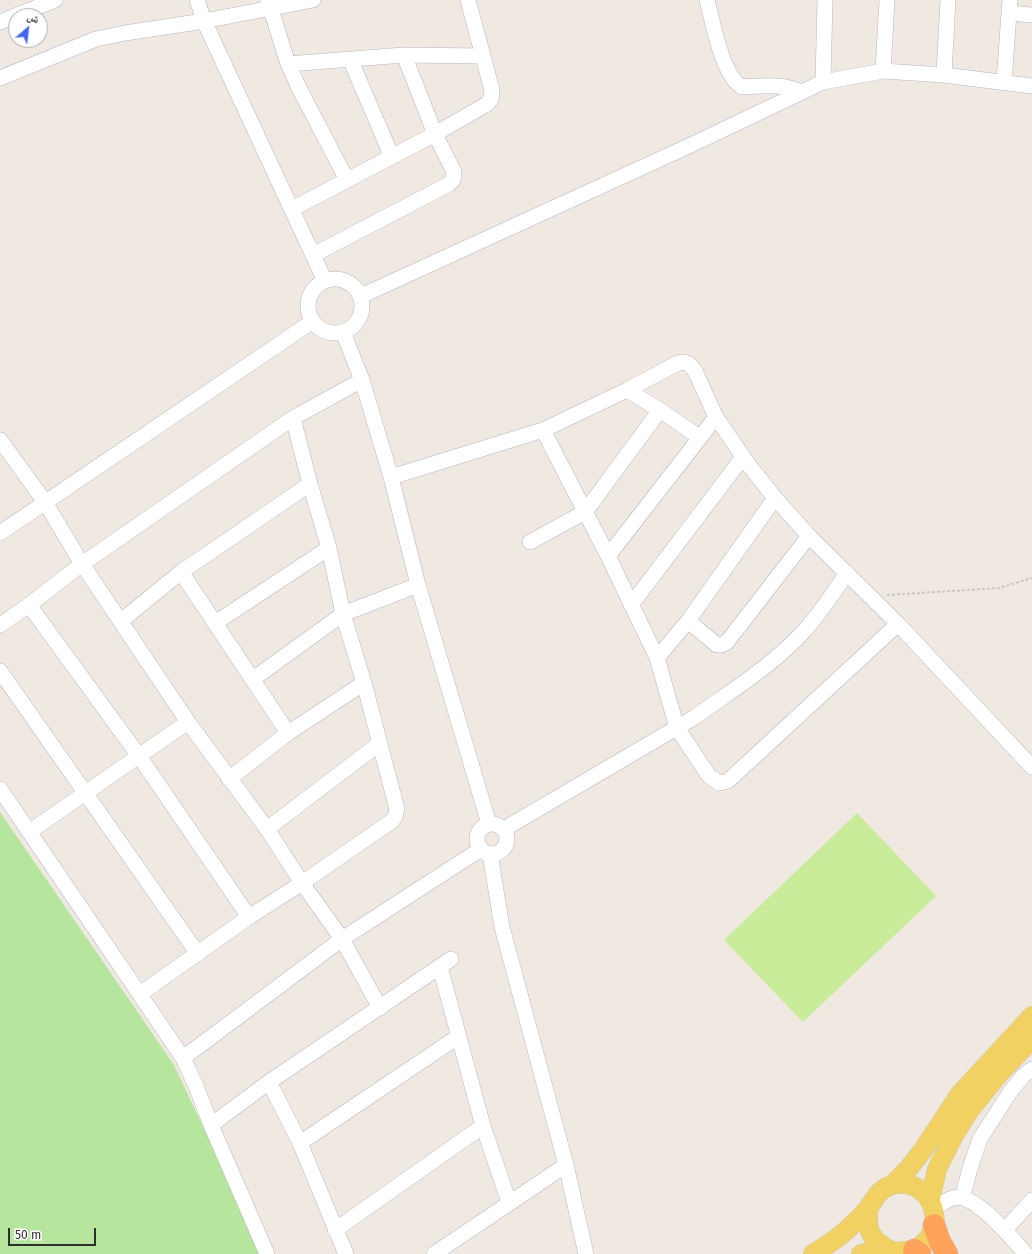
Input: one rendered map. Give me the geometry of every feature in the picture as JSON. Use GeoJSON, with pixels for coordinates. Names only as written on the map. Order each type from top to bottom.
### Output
{"type":"FeatureCollection","features":[{"type":"Feature","properties":{"kind":"highway"},"geometry":{"type":"LineString","coordinates":[[933,1211],[940,1242],[947,1254]]}},
{"type":"Feature","properties":{"kind":"main road"},"geometry":{"type":"LineString","coordinates":[[813,1254],[839,1237],[854,1224],[869,1207],[874,1197],[882,1190],[892,1185],[909,1168],[923,1150],[960,1094],[1032,1016]]}},
{"type":"Feature","properties":{"kind":"main road"},"geometry":{"type":"LineString","coordinates":[[861,1254],[876,1251],[906,1252],[924,1244],[930,1236],[937,1170],[952,1137],[969,1111],[998,1075],[1032,1039]]}},
{"type":"Feature","properties":{"kind":"main road"},"geometry":{"type":"LineString","coordinates":[[892,1185],[902,1184],[921,1190],[933,1211]]}},
{"type":"Feature","properties":{"kind":"main road"},"geometry":{"type":"LineString","coordinates":[[869,1207],[867,1218],[869,1229],[874,1239],[882,1246],[906,1252]]}},
{"type":"Feature","properties":{"kind":"street"},"geometry":{"type":"LineString","coordinates":[[0,22],[55,0]]}},
{"type":"Feature","properties":{"kind":"street"},"geometry":{"type":"LineString","coordinates":[[196,0],[204,21],[325,281]]}},
{"type":"Feature","properties":{"kind":"street"},"geometry":{"type":"LineString","coordinates":[[0,78],[96,39],[204,21],[270,4],[308,0]]}},
{"type":"Feature","properties":{"kind":"street"},"geometry":{"type":"LineString","coordinates":[[292,210],[436,134],[486,104],[491,99],[492,90],[468,0]]}},
{"type":"Feature","properties":{"kind":"street"},"geometry":{"type":"LineString","coordinates":[[707,0],[723,59],[738,84],[742,87],[783,86],[793,88],[801,92]]}},
{"type":"Feature","properties":{"kind":"street"},"geometry":{"type":"LineString","coordinates":[[823,82],[826,0]]}},
{"type":"Feature","properties":{"kind":"street"},"geometry":{"type":"LineString","coordinates":[[883,71],[887,0]]}},
{"type":"Feature","properties":{"kind":"street"},"geometry":{"type":"LineString","coordinates":[[944,75],[948,0]]}},
{"type":"Feature","properties":{"kind":"street"},"geometry":{"type":"LineString","coordinates":[[270,4],[288,64],[347,180]]}},
{"type":"Feature","properties":{"kind":"street"},"geometry":{"type":"LineString","coordinates":[[1004,82],[1009,7],[1032,15]]}},
{"type":"Feature","properties":{"kind":"street"},"geometry":{"type":"LineString","coordinates":[[288,64],[404,55],[483,56]]}},
{"type":"Feature","properties":{"kind":"street"},"geometry":{"type":"LineString","coordinates":[[313,255],[449,184],[453,180],[454,172],[436,134],[404,55]]}},
{"type":"Feature","properties":{"kind":"street"},"geometry":{"type":"LineString","coordinates":[[350,59],[392,157]]}},
{"type":"Feature","properties":{"kind":"street"},"geometry":{"type":"LineString","coordinates":[[361,296],[684,148],[823,82],[883,71],[944,75],[1032,86]]}},
{"type":"Feature","properties":{"kind":"street"},"geometry":{"type":"LineString","coordinates":[[333,278],[346,281],[357,288],[361,296],[363,305],[362,314],[358,322],[343,332],[334,333],[326,331],[313,321],[309,314],[309,298],[312,291],[318,285],[333,278]]}},
{"type":"Feature","properties":{"kind":"street"},"geometry":{"type":"LineString","coordinates":[[0,533],[313,321]]}},
{"type":"Feature","properties":{"kind":"street"},"geometry":{"type":"LineString","coordinates":[[343,332],[362,380],[391,477],[418,586],[489,824]]}},
{"type":"Feature","properties":{"kind":"street"},"geometry":{"type":"LineString","coordinates":[[391,477],[543,430],[627,390],[678,363],[684,362],[689,364],[695,371],[716,417],[743,457],[775,498],[809,536],[898,624],[1032,767]]}},
{"type":"Feature","properties":{"kind":"street"},"geometry":{"type":"LineString","coordinates":[[0,625],[82,564],[293,418],[362,380]]}},
{"type":"Feature","properties":{"kind":"street"},"geometry":{"type":"LineString","coordinates":[[627,390],[660,410],[699,437]]}},
{"type":"Feature","properties":{"kind":"street"},"geometry":{"type":"LineString","coordinates":[[530,542],[585,512],[660,410]]}},
{"type":"Feature","properties":{"kind":"street"},"geometry":{"type":"LineString","coordinates":[[608,556],[716,417]]}},
{"type":"Feature","properties":{"kind":"street"},"geometry":{"type":"LineString","coordinates":[[140,994],[249,917],[302,883],[392,821],[395,817],[396,809],[380,743],[343,614],[329,548],[310,484],[293,418]]}},
{"type":"Feature","properties":{"kind":"street"},"geometry":{"type":"LineString","coordinates":[[543,430],[608,556],[657,658],[677,728],[709,776],[719,783],[728,781],[898,624]]}},
{"type":"Feature","properties":{"kind":"street"},"geometry":{"type":"LineString","coordinates":[[0,440],[45,502],[82,564],[188,722],[267,829],[302,883],[342,939],[380,1008]]}},
{"type":"Feature","properties":{"kind":"street"},"geometry":{"type":"LineString","coordinates":[[631,605],[743,457]]}},
{"type":"Feature","properties":{"kind":"street"},"geometry":{"type":"LineString","coordinates":[[121,621],[181,572],[310,484]]}},
{"type":"Feature","properties":{"kind":"street"},"geometry":{"type":"LineString","coordinates":[[657,658],[688,621],[775,498]]}},
{"type":"Feature","properties":{"kind":"street"},"geometry":{"type":"LineString","coordinates":[[688,621],[717,644],[721,645],[727,642],[809,536]]}},
{"type":"Feature","properties":{"kind":"street"},"geometry":{"type":"LineString","coordinates":[[215,623],[329,548]]}},
{"type":"Feature","properties":{"kind":"street"},"geometry":{"type":"LineString","coordinates":[[181,572],[288,733]]}},
{"type":"Feature","properties":{"kind":"street"},"geometry":{"type":"LineString","coordinates":[[504,829],[677,728],[723,698],[780,653],[802,633],[816,617],[847,572]]}},
{"type":"Feature","properties":{"kind":"street"},"geometry":{"type":"LineString","coordinates":[[253,679],[343,614],[418,586]]}},
{"type":"Feature","properties":{"kind":"street"},"geometry":{"type":"LineString","coordinates":[[28,605],[139,756],[249,917]]}},
{"type":"Feature","properties":{"kind":"street"},"geometry":{"type":"LineString","coordinates":[[0,671],[198,954]]}},
{"type":"Feature","properties":{"kind":"street"},"geometry":{"type":"LineString","coordinates":[[229,779],[288,733],[364,683]]}},
{"type":"Feature","properties":{"kind":"street"},"geometry":{"type":"LineString","coordinates":[[29,832],[188,722]]}},
{"type":"Feature","properties":{"kind":"street"},"geometry":{"type":"LineString","coordinates":[[267,829],[380,743]]}},
{"type":"Feature","properties":{"kind":"street"},"geometry":{"type":"LineString","coordinates":[[0,789],[182,1058],[196,1086],[267,1254]]}},
{"type":"Feature","properties":{"kind":"street"},"geometry":{"type":"LineString","coordinates":[[182,1058],[342,939],[485,851],[500,852],[507,844],[508,839],[504,829],[495,824],[489,824],[480,829],[478,834],[478,844],[485,851],[502,927],[566,1165],[586,1254]]}},
{"type":"Feature","properties":{"kind":"street"},"geometry":{"type":"LineString","coordinates":[[212,1125],[269,1082],[446,963],[459,1036],[483,1126],[509,1202]]}},
{"type":"Feature","properties":{"kind":"street"},"geometry":{"type":"LineString","coordinates":[[300,1143],[459,1036]]}},
{"type":"Feature","properties":{"kind":"street"},"geometry":{"type":"LineString","coordinates":[[962,1198],[980,1139],[1010,1092],[1024,1075],[1032,1069]]}},
{"type":"Feature","properties":{"kind":"street"},"geometry":{"type":"LineString","coordinates":[[269,1082],[300,1143],[346,1254]]}},
{"type":"Feature","properties":{"kind":"street"},"geometry":{"type":"LineString","coordinates":[[335,1230],[483,1126]]}},
{"type":"Feature","properties":{"kind":"street"},"geometry":{"type":"LineString","coordinates":[[434,1254],[566,1165]]}},
{"type":"Feature","properties":{"kind":"street"},"geometry":{"type":"LineString","coordinates":[[933,1211],[953,1198],[962,1198],[970,1201],[984,1211],[1005,1230],[1026,1254]]}},
{"type":"Feature","properties":{"kind":"street"},"geometry":{"type":"LineString","coordinates":[[1005,1230],[1032,1200]]}},
{"type":"Feature","properties":{"kind":"path"},"geometry":{"type":"LineString","coordinates":[[870,596],[999,588],[1032,578]]}},
{"type":"Feature","properties":{"kind":"green space"},"geometry":{"type":"Polygon","coordinates":[[[0,812],[174,1065],[263,1254],[0,1254],[0,812]]]}},
{"type":"Feature","properties":{"kind":"green space"},"geometry":{"type":"Polygon","coordinates":[[[857,813],[936,896],[803,1022],[724,940],[857,813]]]}}]}
